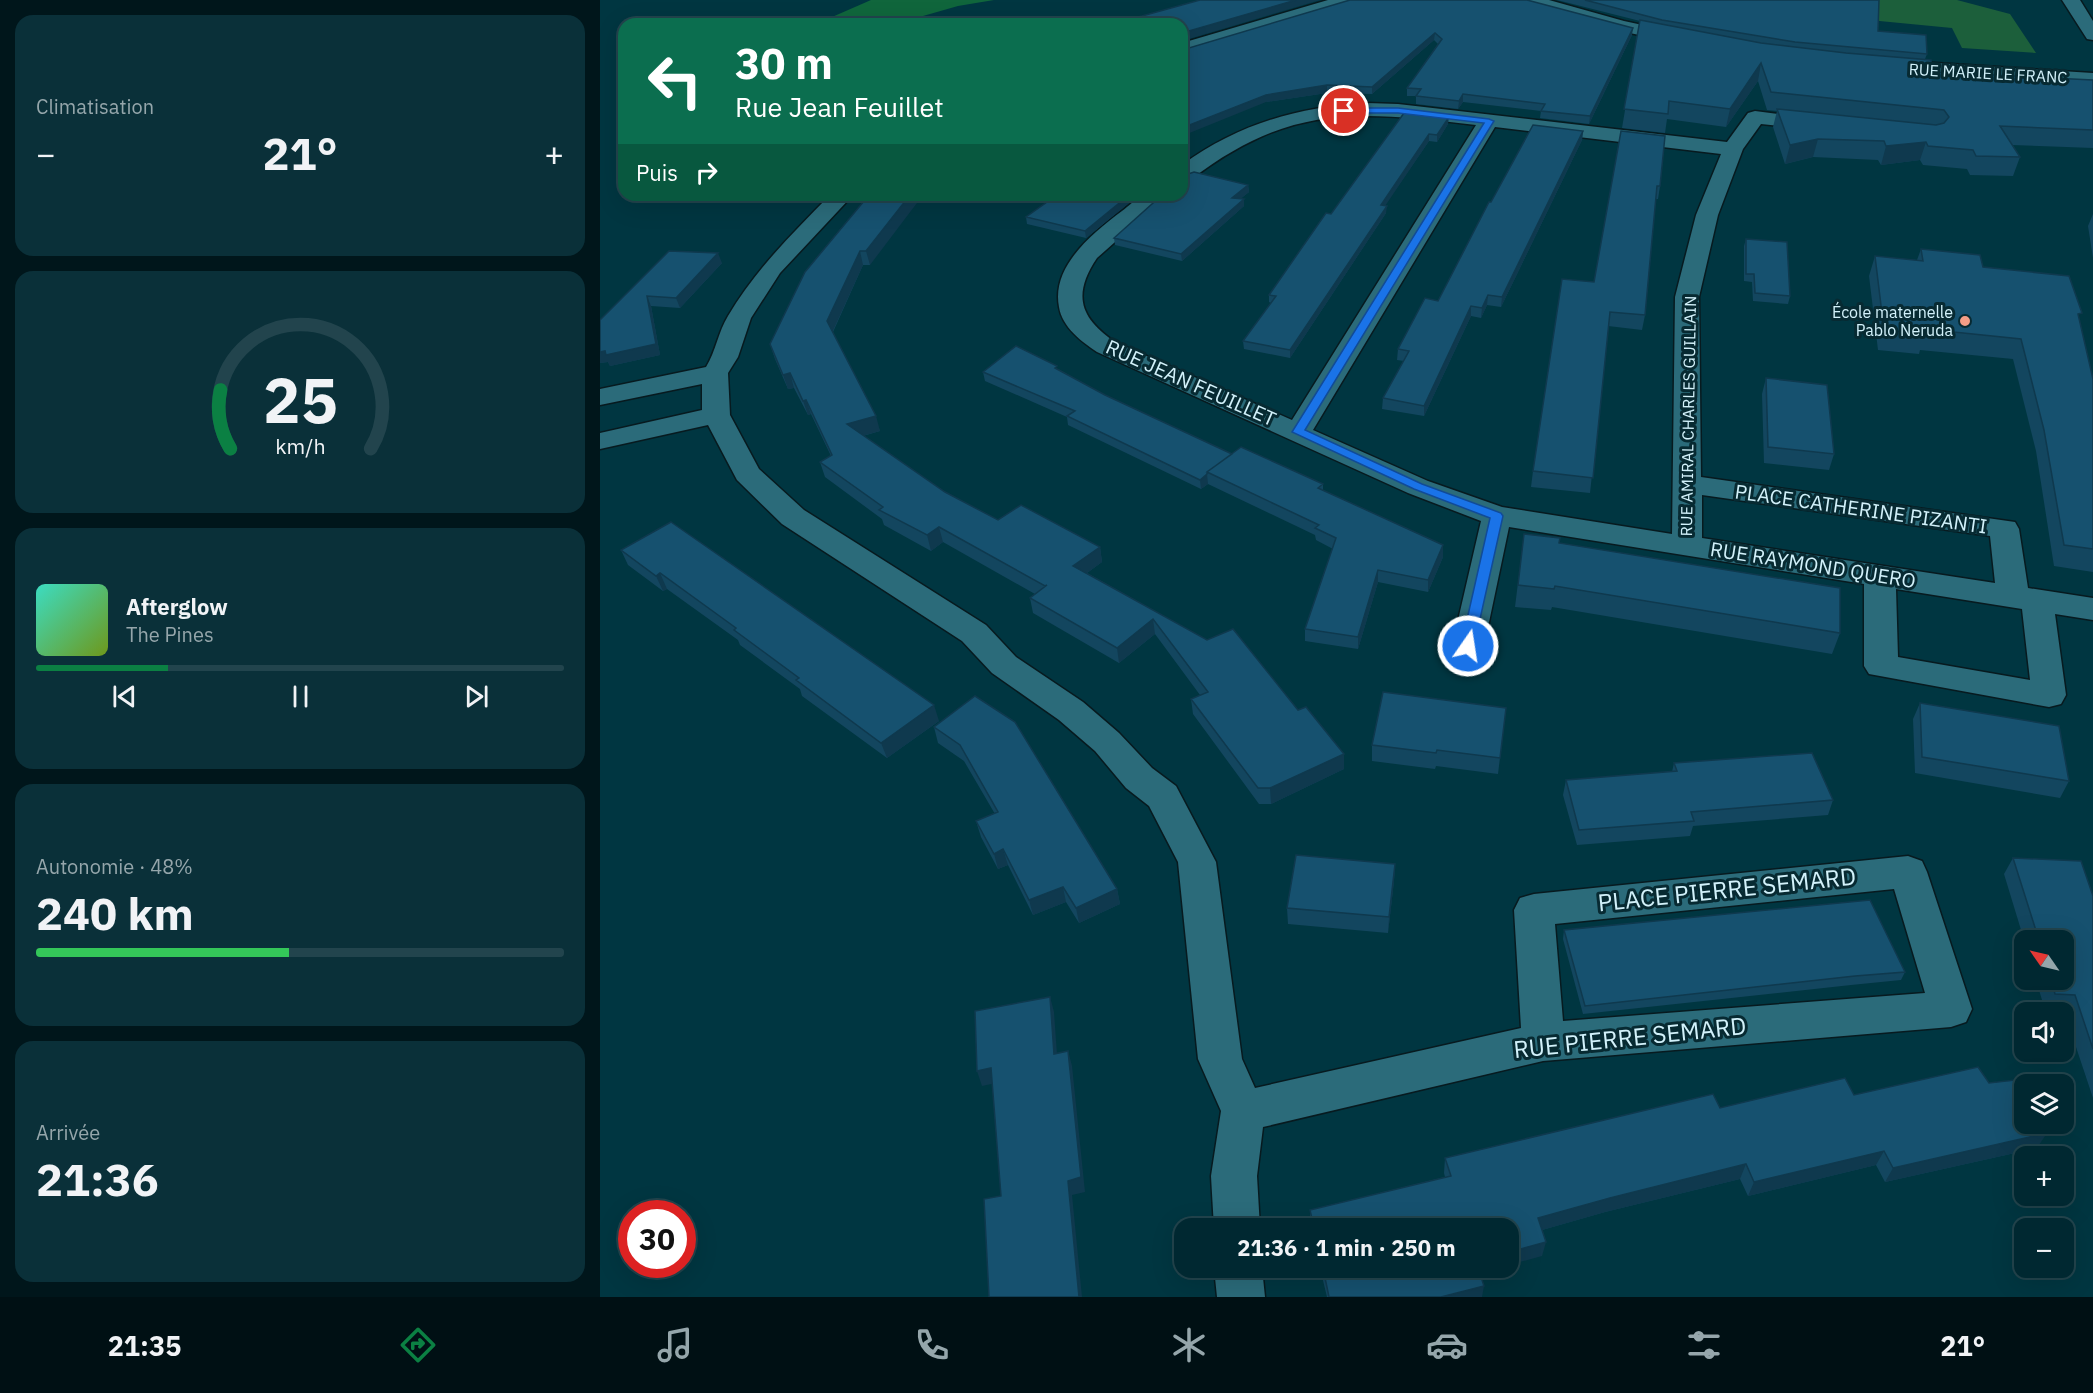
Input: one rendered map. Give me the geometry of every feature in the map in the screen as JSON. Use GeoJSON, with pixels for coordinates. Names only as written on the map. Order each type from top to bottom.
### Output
{"type":"FeatureCollection","features":[{"type":"Feature","properties":{"kind":"street"},"geometry":{"type":"LineString","coordinates":[[1188,47],[1346,0]]}},
{"type":"Feature","properties":{"kind":"street"},"geometry":{"type":"LineString","coordinates":[[1530,0],[1621,26],[1702,43]]}},
{"type":"Feature","properties":{"kind":"street"},"geometry":{"type":"LineString","coordinates":[[2071,0],[2093,35]]}},
{"type":"Feature","properties":{"kind":"street","name":"RUE MARIE LE FRANC"},"geometry":{"type":"LineString","coordinates":[[1871,65],[2093,79]]}},
{"type":"Feature","properties":{"kind":"street"},"geometry":{"type":"LineString","coordinates":[[1188,171],[1230,140],[1265,126],[1300,116],[1330,111],[1382,109],[1733,149]]}},
{"type":"Feature","properties":{"kind":"street","name":"RUE AMIRAL CHARLES GUILLAIN"},"geometry":{"type":"LineString","coordinates":[[1687,546],[1688,297],[1707,215],[1733,149],[1755,117],[1837,126]]}},
{"type":"Feature","properties":{"kind":"street"},"geometry":{"type":"LineString","coordinates":[[1298,432],[1489,121]]}},
{"type":"Feature","properties":{"kind":"street"},"geometry":{"type":"LineString","coordinates":[[836,201],[771,268],[739,318],[725,357],[715,373],[716,415],[747,474],[793,517],[974,633],[1004,665],[1071,711],[1107,742],[1139,778],[1163,796],[1197,862],[1220,1059],[1243,1111],[1234,1176],[1236,1218]]}},
{"type":"Feature","properties":{"kind":"street","name":"RUE JEAN FEUILLET"},"geometry":{"type":"LineString","coordinates":[[1150,201],[1104,238],[1073,271],[1069,292],[1072,312],[1084,330],[1106,347],[1418,487],[1497,516]]}},
{"type":"Feature","properties":{"kind":"street"},"geometry":{"type":"LineString","coordinates":[[600,397],[715,373]]}},
{"type":"Feature","properties":{"kind":"street"},"geometry":{"type":"LineString","coordinates":[[600,441],[716,415]]}},
{"type":"Feature","properties":{"kind":"street","name":"PLACE CATHERINE PIZANTI"},"geometry":{"type":"LineString","coordinates":[[1687,484],[2004,529],[2025,598]]}},
{"type":"Feature","properties":{"kind":"street"},"geometry":{"type":"LineString","coordinates":[[1468,646],[1497,516]]}},
{"type":"Feature","properties":{"kind":"street","name":"RUE RAYMOND QUERO"},"geometry":{"type":"LineString","coordinates":[[1497,516],[2093,609]]}},
{"type":"Feature","properties":{"kind":"street"},"geometry":{"type":"LineString","coordinates":[[1880,576],[1881,666],[2049,695],[2025,598]]}},
{"type":"Feature","properties":{"kind":"street","name":"PLACE PIERRE SEMARD"},"geometry":{"type":"LineString","coordinates":[[1543,1041],[1534,910],[1908,872],[1951,1009]]}},
{"type":"Feature","properties":{"kind":"street","name":"RUE PIERRE SEMARD"},"geometry":{"type":"LineString","coordinates":[[1243,1111],[1543,1041],[1951,1009]]}},
{"type":"Feature","properties":{"kind":"street"},"geometry":{"type":"LineString","coordinates":[[1239,1278],[1241,1297]]}},
{"type":"Feature","properties":{"kind":"green space"},"geometry":{"type":"Polygon","coordinates":[[[871,0],[994,0],[958,6],[916,18],[830,18],[871,0]]]}},
{"type":"Feature","properties":{"kind":"green space"},"geometry":{"type":"Polygon","coordinates":[[[1724,0],[1957,0],[2010,14],[2036,53],[1962,48],[1952,28],[1807,14],[1724,0]]]}},
{"type":"Feature","properties":{"kind":"building"},"geometry":{"type":"Polygon","coordinates":[[[1200,0],[1296,0],[1188,31],[1188,18],[1134,18],[1200,0]]]}},
{"type":"Feature","properties":{"kind":"building"},"geometry":{"type":"Polygon","coordinates":[[[1350,0],[1527,0],[1633,28],[1590,116],[1541,111],[1545,104],[1463,94],[1459,101],[1416,96],[1421,89],[1407,88],[1442,39],[1435,33],[1372,87],[1327,85],[1266,95],[1188,126],[1188,48],[1350,0]]]}},
{"type":"Feature","properties":{"kind":"building"},"geometry":{"type":"Polygon","coordinates":[[[1585,0],[1879,0],[1878,31],[1926,35],[1927,54],[1795,42],[1662,20],[1585,0]]]}},
{"type":"Feature","properties":{"kind":"building"},"geometry":{"type":"Polygon","coordinates":[[[1640,20],[1761,43],[1931,60],[1932,72],[2093,80],[2093,130],[2000,126],[2020,157],[1976,156],[1973,150],[1928,146],[1926,142],[1886,146],[1884,141],[1818,139],[1790,145],[1777,109],[1936,125],[1944,123],[1949,117],[1944,110],[1771,92],[1761,63],[1730,109],[1669,101],[1668,114],[1624,109],[1640,20]]]}},
{"type":"Feature","properties":{"kind":"building"},"geometry":{"type":"Polygon","coordinates":[[[1404,113],[1449,117],[1437,135],[1429,134],[1381,205],[1387,206],[1290,350],[1243,341],[1276,296],[1269,295],[1326,213],[1331,214],[1404,113]]]}},
{"type":"Feature","properties":{"kind":"building"},"geometry":{"type":"Polygon","coordinates":[[[1533,125],[1583,131],[1502,297],[1488,295],[1482,308],[1471,306],[1424,406],[1383,398],[1409,351],[1398,349],[1425,298],[1438,301],[1489,202],[1533,125]]]}},
{"type":"Feature","properties":{"kind":"building"},"geometry":{"type":"Polygon","coordinates":[[[1621,131],[1665,136],[1660,186],[1657,186],[1645,315],[1610,312],[1593,478],[1533,471],[1562,279],[1594,282],[1621,131]]]}},
{"type":"Feature","properties":{"kind":"building"},"geometry":{"type":"Polygon","coordinates":[[[1194,172],[1248,185],[1232,198],[1244,199],[1181,254],[1114,238],[1155,201],[1188,201],[1188,174],[1194,172]]]}},
{"type":"Feature","properties":{"kind":"building"},"geometry":{"type":"Polygon","coordinates":[[[864,201],[905,201],[866,251],[860,251],[827,321],[876,416],[847,424],[945,492],[998,520],[1021,505],[1100,547],[1073,566],[1207,640],[1233,629],[1298,710],[1306,707],[1344,754],[1270,788],[1258,788],[1191,699],[1208,692],[1153,619],[1117,648],[1030,598],[1047,585],[1045,586],[939,527],[927,535],[879,510],[883,507],[820,462],[832,455],[806,400],[803,401],[790,373],[783,375],[770,344],[805,272],[864,201]]]}},
{"type":"Feature","properties":{"kind":"building"},"geometry":{"type":"Polygon","coordinates":[[[1049,201],[1122,201],[1085,231],[1026,217],[1049,201]]]}},
{"type":"Feature","properties":{"kind":"building"},"geometry":{"type":"Polygon","coordinates":[[[1746,239],[1787,242],[1790,296],[1755,293],[1754,274],[1746,274],[1746,239]]]}},
{"type":"Feature","properties":{"kind":"building"},"geometry":{"type":"Polygon","coordinates":[[[1921,249],[1980,255],[1983,267],[2069,276],[2082,313],[2078,314],[2093,379],[2093,549],[2064,545],[2044,430],[2021,339],[1925,329],[1925,334],[1884,330],[1875,256],[1923,261],[1921,249]]]}},
{"type":"Feature","properties":{"kind":"building"},"geometry":{"type":"Polygon","coordinates":[[[669,251],[718,253],[676,298],[647,296],[656,344],[606,355],[605,351],[600,352],[600,320],[669,251]]]}},
{"type":"Feature","properties":{"kind":"building"},"geometry":{"type":"Polygon","coordinates":[[[1016,346],[1057,366],[1055,368],[1105,395],[1232,454],[1200,480],[1067,416],[1075,411],[983,372],[1016,346]]]}},
{"type":"Feature","properties":{"kind":"building"},"geometry":{"type":"Polygon","coordinates":[[[1766,378],[1827,385],[1834,454],[1768,447],[1766,378]]]}},
{"type":"Feature","properties":{"kind":"building"},"geometry":{"type":"Polygon","coordinates":[[[1241,447],[1323,484],[1318,488],[1443,545],[1428,580],[1378,570],[1358,637],[1305,629],[1336,538],[1315,528],[1319,525],[1207,472],[1241,447]]]}},
{"type":"Feature","properties":{"kind":"building"},"geometry":{"type":"Polygon","coordinates":[[[671,522],[934,705],[881,743],[796,680],[799,678],[734,630],[736,628],[660,573],[656,576],[621,550],[671,522]]]}},
{"type":"Feature","properties":{"kind":"building"},"geometry":{"type":"Polygon","coordinates":[[[1524,534],[1560,538],[1559,543],[1840,588],[1840,633],[1555,586],[1554,589],[1518,585],[1524,534]]]}},
{"type":"Feature","properties":{"kind":"building"},"geometry":{"type":"Polygon","coordinates":[[[1383,692],[1506,708],[1500,758],[1372,745],[1383,692]]]}},
{"type":"Feature","properties":{"kind":"building"},"geometry":{"type":"Polygon","coordinates":[[[975,696],[1015,722],[1117,889],[1076,908],[1063,887],[1029,900],[1003,849],[994,854],[976,821],[998,812],[960,745],[934,727],[975,696]]]}},
{"type":"Feature","properties":{"kind":"building"},"geometry":{"type":"Polygon","coordinates":[[[1920,703],[2059,726],[2069,781],[1922,757],[1920,703]]]}},
{"type":"Feature","properties":{"kind":"building"},"geometry":{"type":"Polygon","coordinates":[[[1812,753],[1833,800],[1691,812],[1694,821],[1579,830],[1566,780],[1677,771],[1674,763],[1812,753]]]}},
{"type":"Feature","properties":{"kind":"building"},"geometry":{"type":"Polygon","coordinates":[[[1296,855],[1395,864],[1389,917],[1287,908],[1296,855]]]}},
{"type":"Feature","properties":{"kind":"building"},"geometry":{"type":"Polygon","coordinates":[[[2013,858],[2081,861],[2093,896],[2093,1049],[2075,995],[2055,994],[2054,990],[2074,990],[2074,930],[2036,930],[2013,858]]]}},
{"type":"Feature","properties":{"kind":"building"},"geometry":{"type":"Polygon","coordinates":[[[1870,900],[1905,972],[1585,1006],[1564,930],[1870,900]]]}},
{"type":"Feature","properties":{"kind":"building"},"geometry":{"type":"Polygon","coordinates":[[[1050,997],[1054,1054],[1068,1051],[1081,1177],[1068,1181],[1079,1297],[989,1297],[984,1199],[1001,1196],[991,1068],[977,1071],[975,1011],[1050,997]]]}},
{"type":"Feature","properties":{"kind":"building"},"geometry":{"type":"Polygon","coordinates":[[[1978,1067],[1989,1083],[2014,1080],[2014,1134],[2043,1134],[1893,1168],[1884,1151],[1754,1182],[1746,1164],[1538,1218],[1546,1242],[1519,1249],[1519,1218],[1312,1218],[1310,1210],[1451,1176],[1445,1158],[1713,1094],[1720,1108],[1845,1078],[1854,1095],[1978,1067]]]}},
{"type":"Feature","properties":{"kind":"building"},"geometry":{"type":"Polygon","coordinates":[[[1325,1278],[1481,1278],[1484,1286],[1441,1297],[1329,1297],[1325,1278]]]}},
{"type":"Feature","properties":{"kind":"place","name":"École maternelle Pablo Neruda"},"geometry":{"type":"Point","coordinates":[1965,321]}},
{"type":"Feature","properties":{"kind":"route"},"geometry":{"type":"LineString","coordinates":[[1344,111],[1398,110],[1489,121],[1298,432],[1418,487],[1497,516],[1468,646]]}}]}
